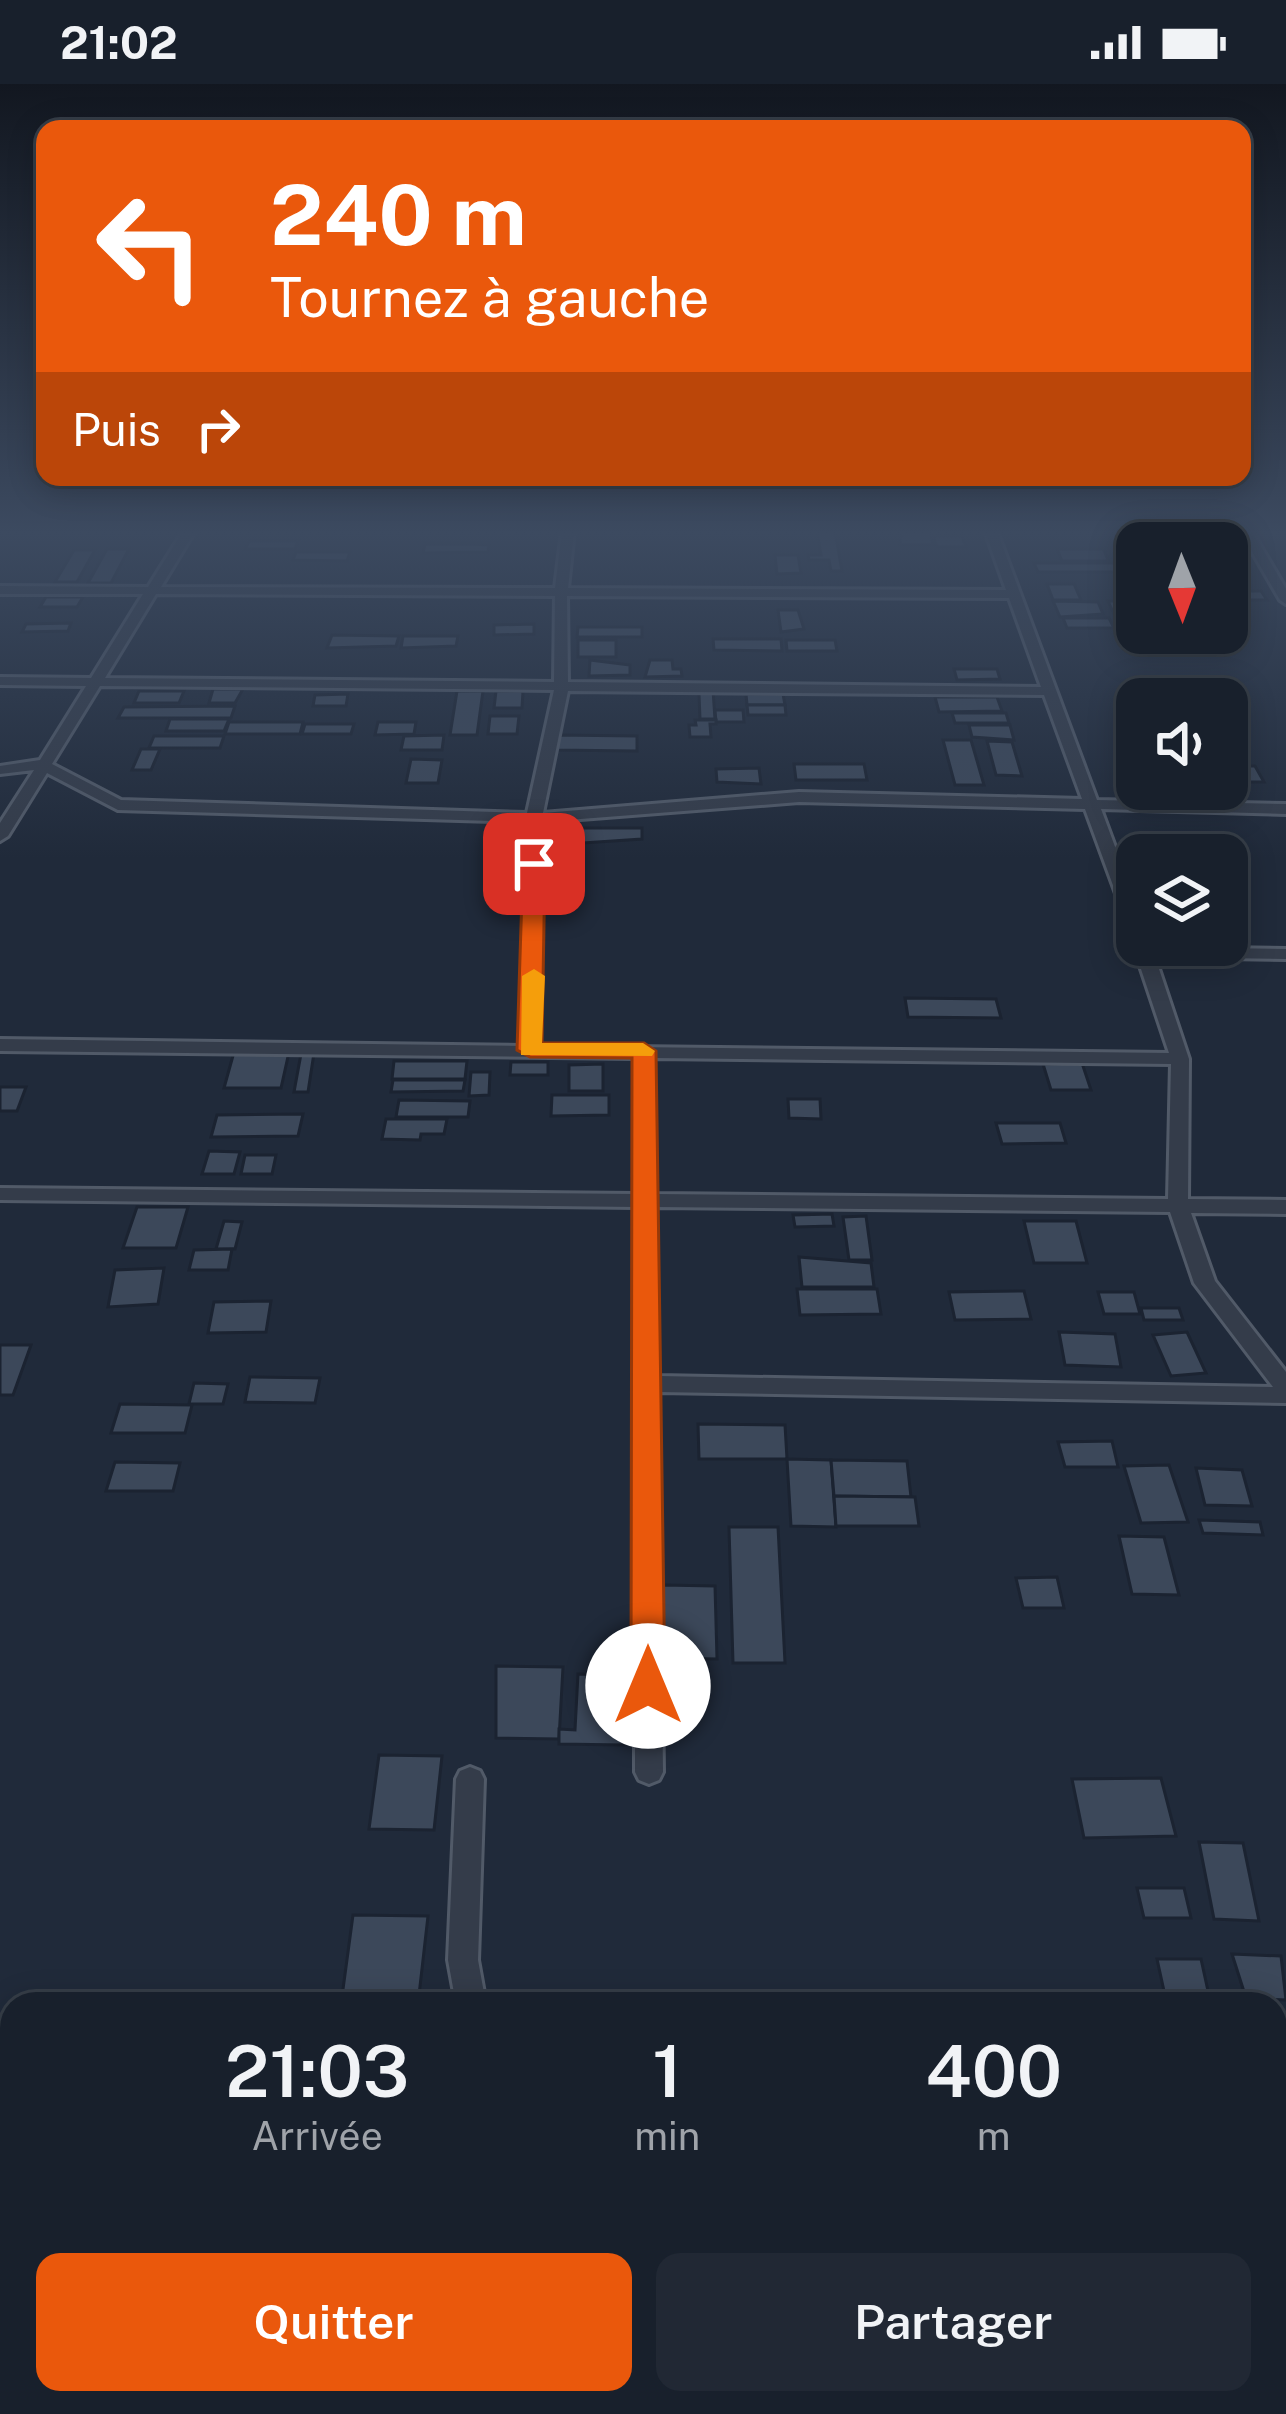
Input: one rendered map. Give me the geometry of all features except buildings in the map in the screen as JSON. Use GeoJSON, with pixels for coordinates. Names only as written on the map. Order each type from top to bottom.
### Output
{"type":"FeatureCollection","features":[{"type":"Feature","properties":{"kind":"street"},"geometry":{"type":"LineString","coordinates":[[0,836],[124,640]]}},
{"type":"Feature","properties":{"kind":"street"},"geometry":{"type":"LineString","coordinates":[[530,1050],[534,818],[561,689],[561,640]]}},
{"type":"Feature","properties":{"kind":"street"},"geometry":{"type":"LineString","coordinates":[[1032,640],[1116,868]]}},
{"type":"Feature","properties":{"kind":"street"},"geometry":{"type":"LineString","coordinates":[[0,682],[1052,691]]}},
{"type":"Feature","properties":{"kind":"street"},"geometry":{"type":"LineString","coordinates":[[0,770],[42,764],[118,805],[534,818],[800,797],[1286,809]]}},
{"type":"Feature","properties":{"kind":"street"},"geometry":{"type":"LineString","coordinates":[[1248,952],[1286,954]]}},
{"type":"Feature","properties":{"kind":"street"},"geometry":{"type":"LineString","coordinates":[[1150,966],[1180,1059],[1178,1205],[1205,1282],[1286,1392]]}},
{"type":"Feature","properties":{"kind":"street"},"geometry":{"type":"LineString","coordinates":[[0,1045],[1180,1059]]}},
{"type":"Feature","properties":{"kind":"street"},"geometry":{"type":"LineString","coordinates":[[644,1051],[649,1772]]}},
{"type":"Feature","properties":{"kind":"street"},"geometry":{"type":"LineString","coordinates":[[0,1194],[1286,1207]]}},
{"type":"Feature","properties":{"kind":"street"},"geometry":{"type":"LineString","coordinates":[[646,1384],[1286,1392]]}},
{"type":"Feature","properties":{"kind":"street"},"geometry":{"type":"LineString","coordinates":[[469,1992],[463,1960],[470,1779]]}},
{"type":"Feature","properties":{"kind":"slow traffic"},"geometry":{"type":"LineString","coordinates":[[534,976],[530,1050],[643,1051]]}},
{"type":"Feature","properties":{"kind":"route"},"geometry":{"type":"LineString","coordinates":[[534,864],[530,1050],[644,1051],[648,1686]]}}]}
